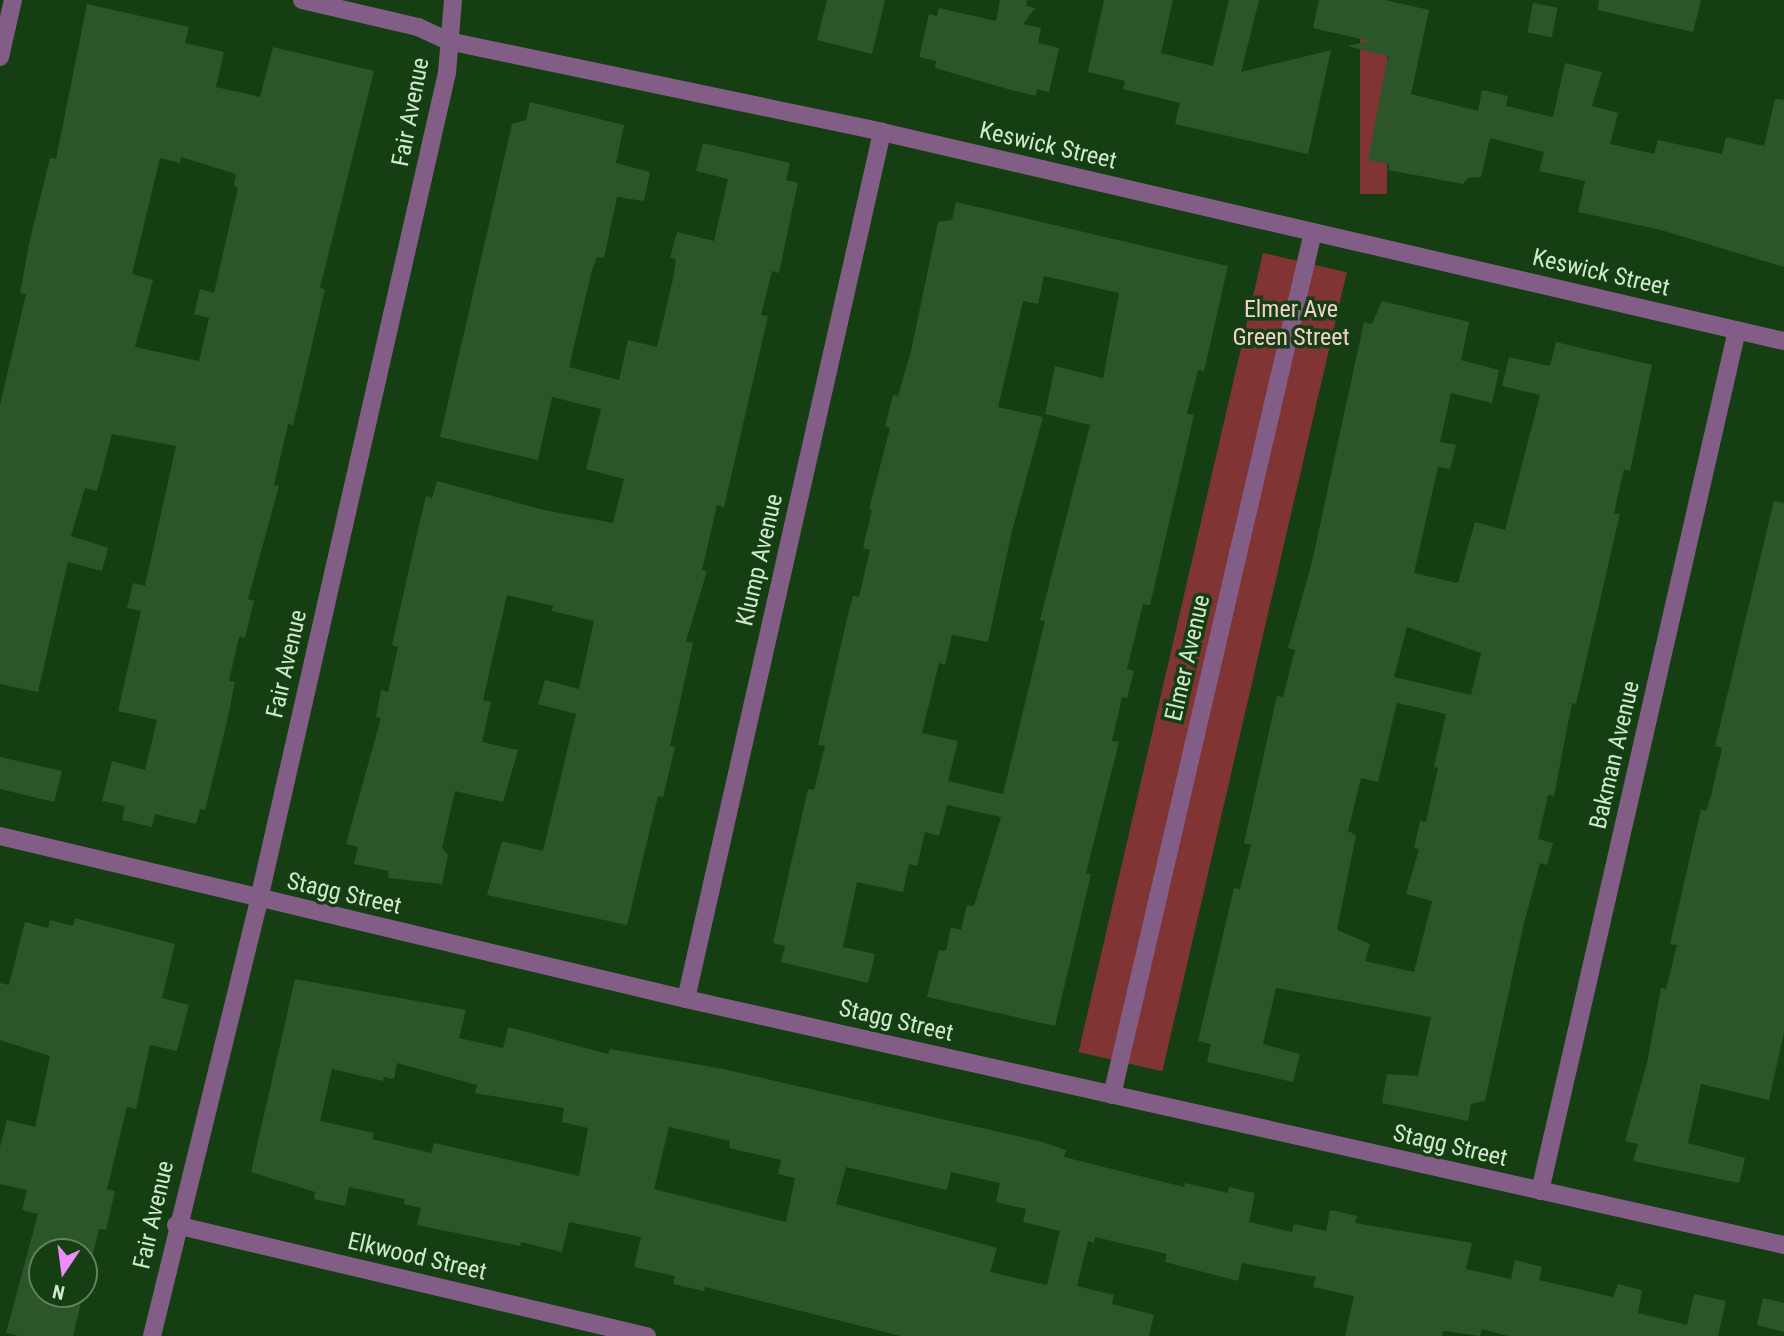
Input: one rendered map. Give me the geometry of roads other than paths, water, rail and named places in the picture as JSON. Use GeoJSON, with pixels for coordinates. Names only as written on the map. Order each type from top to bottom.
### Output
{"type":"FeatureCollection","features":[{"type":"Feature","properties":{"kind":"street"},"geometry":{"type":"LineString","coordinates":[[0,57],[13,0]]}},
{"type":"Feature","properties":{"kind":"street","name":"Keswick Street"},"geometry":{"type":"LineString","coordinates":[[302,0],[418,27],[449,41],[882,132],[1784,341]]}},
{"type":"Feature","properties":{"kind":"street","name":"Fair Avenue"},"geometry":{"type":"LineString","coordinates":[[152,1336],[176,1225],[259,899],[447,73],[453,0]]}},
{"type":"Feature","properties":{"kind":"street","name":"Klump Avenue"},"geometry":{"type":"LineString","coordinates":[[686,999],[882,132]]}},
{"type":"Feature","properties":{"kind":"street","name":"Elmer Avenue"},"geometry":{"type":"LineString","coordinates":[[1112,1095],[1313,232]]}},
{"type":"Feature","properties":{"kind":"street","name":"Bakman Avenue"},"geometry":{"type":"LineString","coordinates":[[1540,1191],[1737,330]]}},
{"type":"Feature","properties":{"kind":"street","name":"Stagg Street"},"geometry":{"type":"LineString","coordinates":[[0,836],[686,999],[1784,1245]]}},
{"type":"Feature","properties":{"kind":"street","name":"Elkwood Street"},"geometry":{"type":"LineString","coordinates":[[176,1225],[647,1336]]}},
{"type":"Feature","properties":{"kind":"park label","name":"Elmer Ave Green Street"},"geometry":{"type":"Point","coordinates":[1291,324]}}]}
